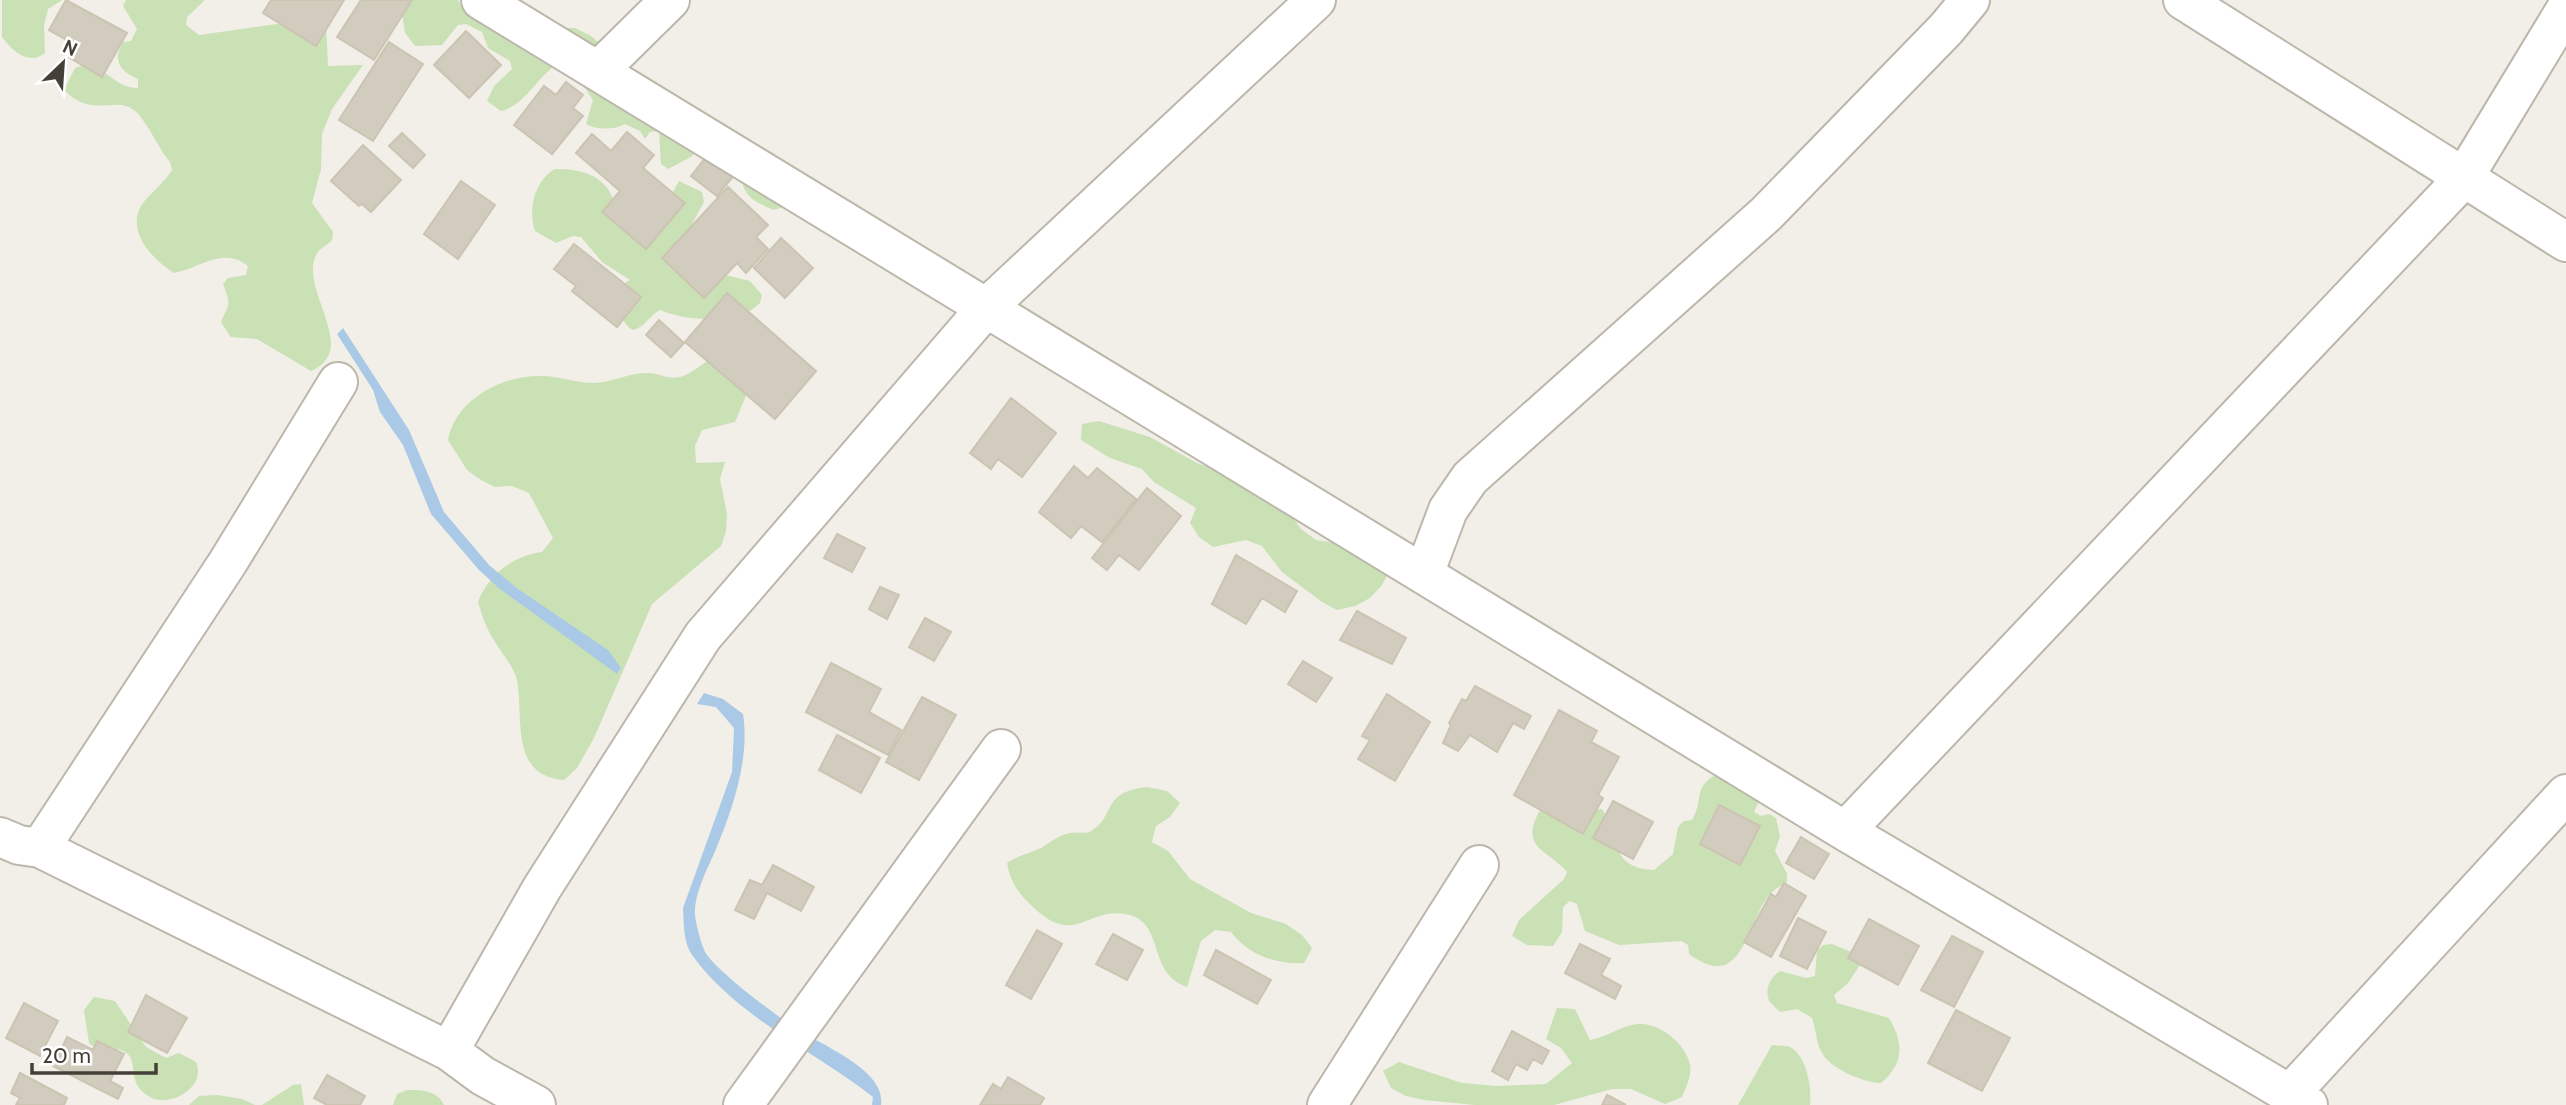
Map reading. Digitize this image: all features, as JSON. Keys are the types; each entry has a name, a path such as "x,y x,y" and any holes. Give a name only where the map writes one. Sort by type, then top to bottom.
{"street":[{"path":"481,0 1845,831 2299,1100 2566,794"},
{"path":"599,70 670,0"},
{"path":"449,1051 542,888 703,636 987,307 1316,0"},
{"path":"1424,574 1448,510 1470,478 1766,214 1946,29 1970,0"},
{"path":"2183,0 2566,242"},
{"path":"1845,831 2463,179 2566,9"},
{"path":"40,848 228,562 338,383"},
{"path":"743,1105 1001,750"},
{"path":"0,836 19,845 40,848 449,1051 483,1076 536,1105"},
{"path":"1327,1105 1479,865"}],"green space":[{"path":"2,0 62,0 48,9 44,26 45,53 39,57 27,57 16,52 6,42 2,37"},
{"path":"126,0 205,0 187,17 186,25 199,35 291,22 326,23 328,66 363,65 332,109 322,134 321,169 312,203 333,232 332,240 316,255 313,269 315,285 330,334 330,349 325,361 311,371 257,339 231,337 221,322 228,303 223,284 228,278 246,275 248,266 239,260 220,258 174,273 148,250 138,230 137,219 147,198 172,170 170,162 144,121 128,106 85,104 64,90 75,68 84,66 100,70 121,84 138,88 138,79 122,69 118,60 123,42 131,41 137,29 123,6"},
{"path":"400,0 458,0 462,8 557,28 575,28 591,36 792,204 774,210 756,202 745,189 742,176 703,145 691,157 668,169 661,164 659,131 650,132 645,139 640,131 625,124 605,129 586,124 593,100 583,85 560,62 517,103 501,111 487,101 494,86 512,69 510,61 488,48 482,32 466,24 458,25 442,45 415,46 405,33"},
{"path":"555,169 581,172 601,182 613,199 616,225 629,235 671,196 679,181 702,192 704,202 684,239 725,275 750,281 762,295 760,303 739,315 712,319 684,317 660,310 633,330 624,321 621,310 622,285 630,280 602,262 581,237 573,236 556,243 535,231 532,214 535,197 542,181"},
{"path":"714,358 748,391 735,422 702,430 695,446 696,463 725,462 720,479 727,514 726,531 721,546 652,604 594,738 577,768 564,780 546,776 534,768 527,757 522,743 517,680 490,633 478,602 489,583 503,568 521,558 542,552 553,538 529,493 512,486 495,487 467,470 448,440 452,426 470,402 496,385 511,380 541,376 594,383 646,373 678,377 687,375"},
{"path":"1099,421 1150,437 1197,463 1230,475 1291,515 1301,529 1316,540 1350,545 1390,570 1382,585 1370,598 1355,606 1337,610 1282,572 1262,546 1246,540 1213,547 1199,537 1190,523 1196,508 1154,482 1142,469 1110,458 1081,440 1082,424"},
{"path":"1722,772 1761,797 1754,812 1776,818 1780,836 1775,851 1787,874 1787,882 1769,895 1732,961 1721,966 1707,964 1689,954 1688,945 1681,941 1619,945 1585,931 1577,904 1570,901 1563,907 1562,932 1553,946 1527,945 1512,936 1519,920 1564,879 1567,872 1538,847 1534,840 1535,822 1541,808 1602,809 1622,857 1640,868 1654,870 1673,854 1678,827 1684,821 1692,820 1702,787"},
{"path":"1147,787 1167,791 1180,803 1170,817 1156,826 1152,842 1168,851 1190,879 1251,913 1286,924 1302,935 1312,948 1304,963 1273,960 1254,952 1231,932 1215,930 1201,941 1187,987 1166,971 1153,938 1141,920 1116,913 1072,925 1061,924 1049,919 1024,898 1013,883 1007,863 1062,835 1091,831 1104,819 1115,799 1132,790"},
{"path":"1832,944 1849,951 1862,962 1848,983 1834,995 1837,1003 1889,1018 1894,1027 1899,1045 1898,1061 1881,1083 1856,1077 1839,1069 1825,1057 1819,1047 1812,1018 1797,1009 1780,1012 1769,1001 1768,988 1776,974 1780,971 1806,978 1815,976 1817,951 1823,945"},
{"path":"94,997 115,1001 146,1047 166,1058 179,1053 196,1062 197,1078 193,1085 180,1096 171,1099 154,1099 145,1093 135,1081 130,1056 116,1049 98,1048 89,1043 84,1010"},
{"path":"1557,1008 1575,1009 1590,1040 1637,1024 1662,1030 1683,1049 1690,1065 1682,1097 1665,1104 1631,1089 1612,1089 1554,1105 1475,1105 1406,1096 1391,1088 1383,1071 1399,1062 1462,1083 1496,1086 1546,1084 1572,1063 1561,1048 1546,1039"},
{"path":"1772,1045 1790,1047 1801,1057 1809,1082 1810,1105 1738,1105"},
{"path":"301,1084 304,1105 262,1105 293,1085"},
{"path":"407,1090 433,1094 444,1105 393,1105 397,1094"},
{"path":"217,1095 242,1099 255,1105 189,1105 199,1096"}],"water":[{"path":"343,328 409,430 444,512 489,565 518,589 608,650 621,668 617,674 500,589 479,570 431,514 403,445 380,412 373,390 337,334"},
{"path":"704,693 723,699 743,714 745,731 742,765 734,800 702,881 695,907 703,947 714,963 758,1001 789,1024 861,1068 873,1079 880,1092 881,1105 872,1105 873,1097 753,1015 710,977 689,950 684,932 683,908 732,772 734,728 716,707 697,704"}],"building":[{"path":"66,0 127,33 102,77 65,55 72,43 49,30"},
{"path":"271,0 344,0 316,46 263,13"},
{"path":"361,0 412,0 374,60 337,37"},
{"path":"466,31 501,65 469,98 434,65"},
{"path":"389,42 423,64 373,141 339,120"},
{"path":"566,82 583,95 573,108 583,116 552,154 514,125 544,86 556,95"},
{"path":"627,132 654,155 643,168 685,203 646,249 602,212 620,191 576,153 592,134 611,151"},
{"path":"402,133 425,155 413,168 389,146"},
{"path":"363,145 401,180 371,212 362,204 359,206 331,181"},
{"path":"714,147 740,168 717,196 691,176"},
{"path":"461,181 495,205 458,259 424,234"},
{"path":"728,187 768,225 756,237 768,249 746,273 737,263 704,298 662,258"},
{"path":"781,238 813,268 785,298 754,268"},
{"path":"574,244 641,297 617,327 572,291 576,286 554,269"},
{"path":"727,293 816,371 775,419 685,342"},
{"path":"659,320 684,343 671,357 646,335"},
{"path":"1011,398 1056,433 1022,477 998,459 991,469 970,453"},
{"path":"1074,466 1088,478 1097,468 1136,499 1102,542 1081,526 1071,538 1039,512"},
{"path":"1147,488 1181,516 1139,570 1119,555 1107,570 1092,558"},
{"path":"837,534 865,548 852,572 824,558"},
{"path":"1236,555 1297,591 1285,612 1262,598 1246,624 1212,604"},
{"path":"880,587 899,595 887,619 869,609"},
{"path":"1357,611 1406,638 1392,664 1340,640"},
{"path":"925,618 951,632 934,661 909,647"},
{"path":"1303,661 1332,678 1316,702 1288,684"},
{"path":"831,663 881,689 869,712 901,730 888,755 806,712"},
{"path":"1475,686 1531,716 1524,729 1513,723 1497,752 1470,735 1458,751 1443,743 1451,725 1449,723 1462,699 1466,701"},
{"path":"1387,694 1430,722 1395,781 1358,759 1370,740 1362,736"},
{"path":"922,697 956,715 919,780 886,762"},
{"path":"1559,710 1597,731 1591,742 1619,757 1598,795 1603,798 1583,834 1514,795"},
{"path":"837,735 880,758 861,793 819,770"},
{"path":"1613,801 1653,822 1633,859 1593,838"},
{"path":"1719,805 1760,826 1740,865 1700,844"},
{"path":"1801,837 1829,854 1814,879 1786,863"},
{"path":"773,865 814,887 801,911 767,893 754,919 735,910 750,880 762,885"},
{"path":"1784,883 1806,896 1771,957 1744,942 1771,894 1776,897"},
{"path":"1798,918 1826,932 1807,969 1780,956"},
{"path":"1869,919 1919,946 1898,985 1848,958"},
{"path":"1037,930 1062,944 1031,999 1006,985"},
{"path":"1113,934 1143,950 1127,980 1096,964"},
{"path":"1952,936 1983,952 1954,1007 1921,990"},
{"path":"1580,944 1610,959 1601,975 1621,986 1615,999 1565,973"},
{"path":"1216,950 1271,980 1257,1004 1204,975"},
{"path":"146,995 187,1018 167,1053 128,1032"},
{"path":"24,1003 58,1021 40,1056 6,1038"},
{"path":"1956,1010 2010,1038 1982,1091 1928,1063"},
{"path":"1512,1031 1549,1051 1542,1064 1533,1059 1527,1070 1516,1064 1508,1080 1492,1071"},
{"path":"67,1037 93,1050 97,1041 124,1054 110,1081 123,1088 118,1099 53,1066"},
{"path":"20,1073 67,1098 64,1105 16,1105 20,1098 11,1093"},
{"path":"327,1075 365,1096 360,1105 327,1105 314,1098"},
{"path":"1008,1077 1044,1098 1040,1105 980,1105 993,1084 1001,1089"},
{"path":"1607,1095 1626,1105 1602,1105"}]}
